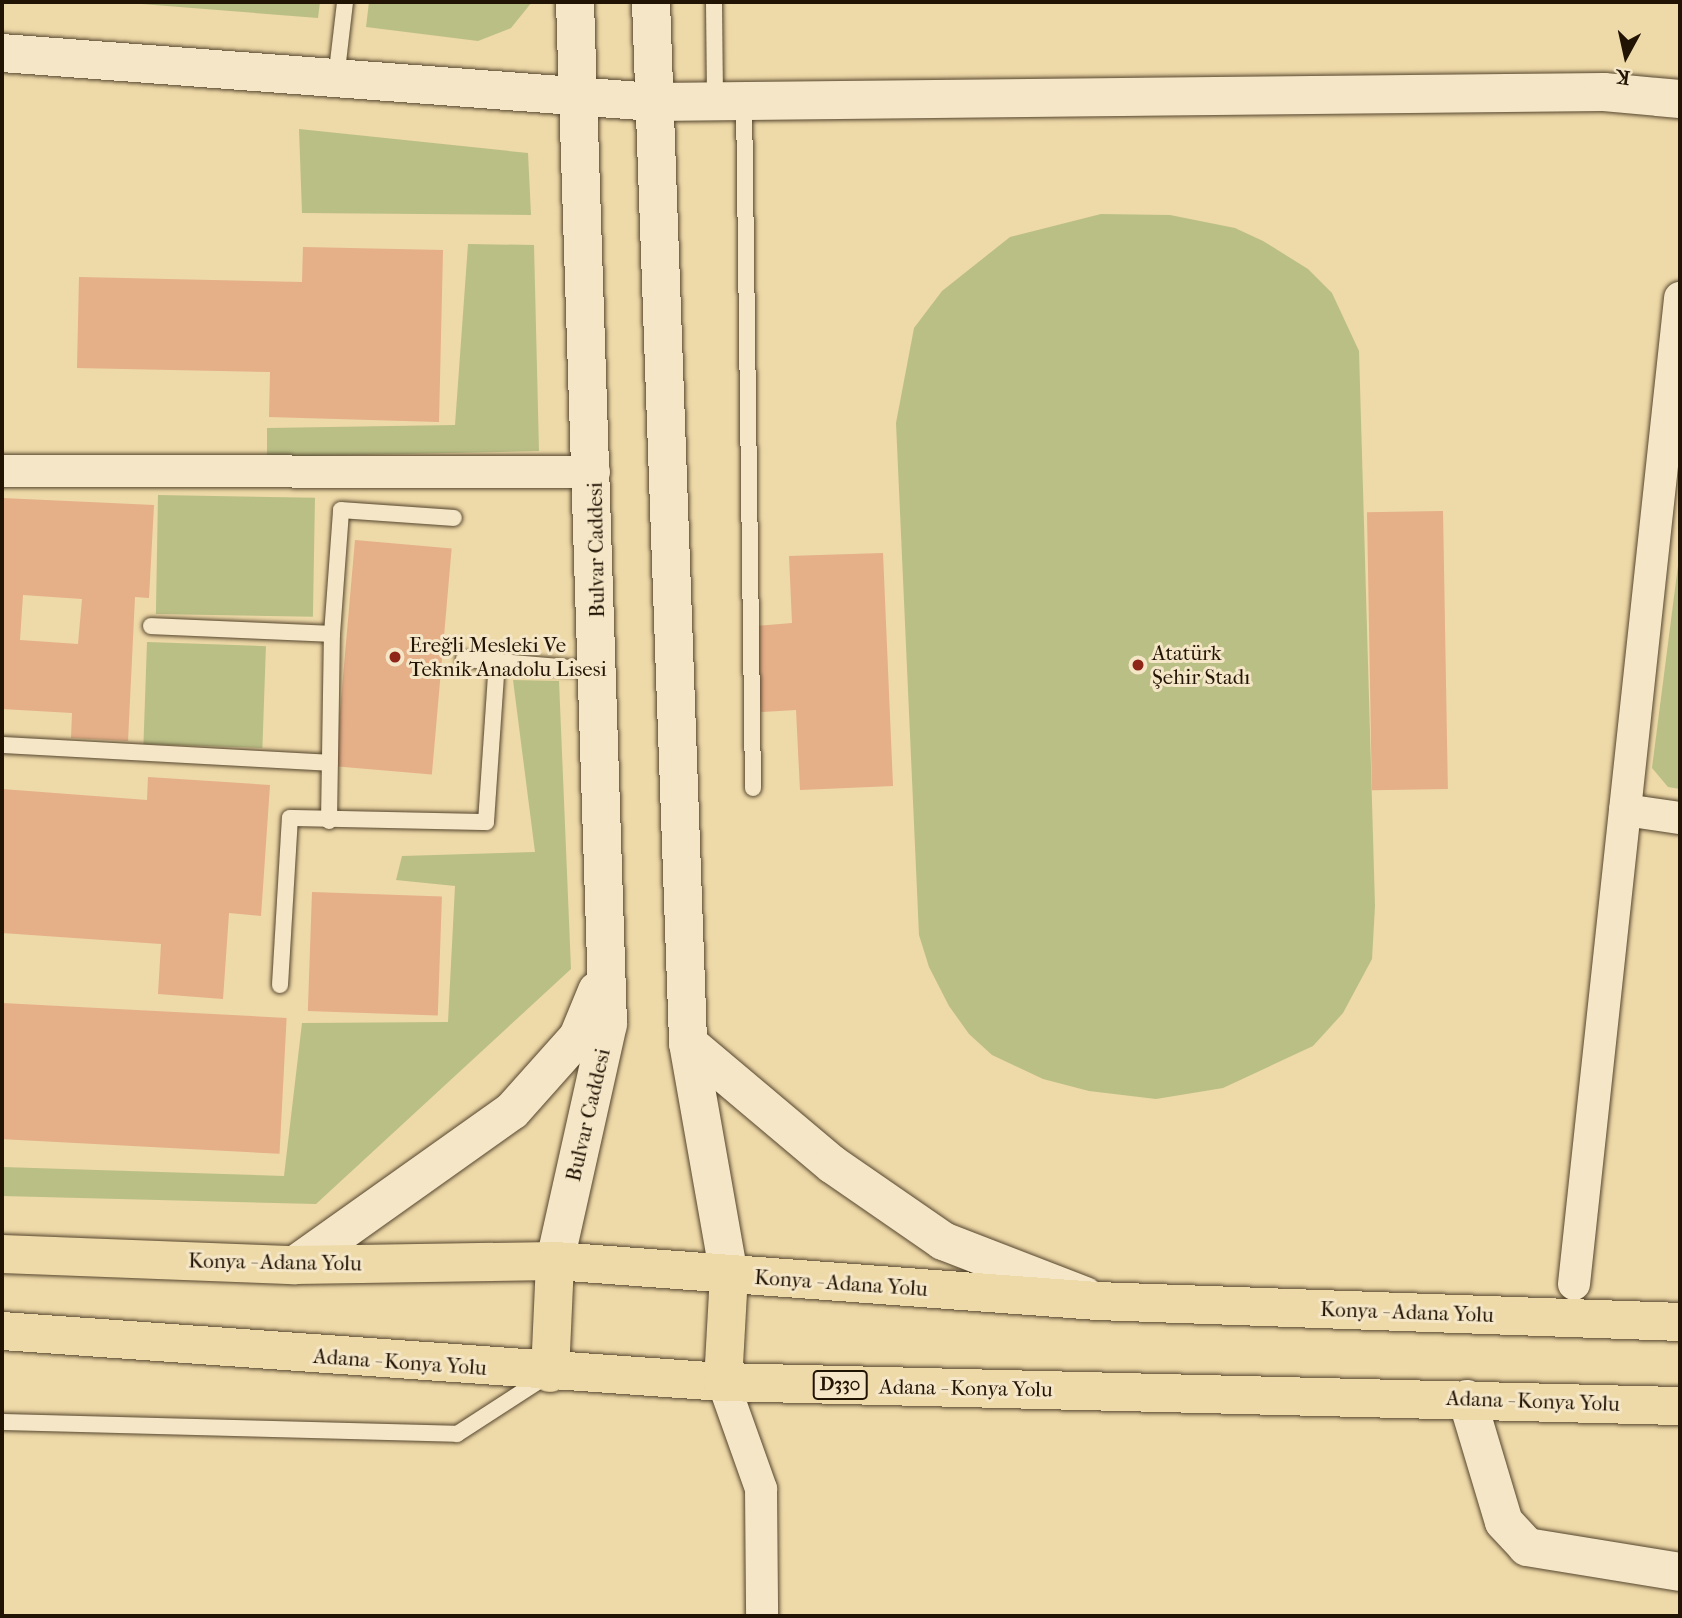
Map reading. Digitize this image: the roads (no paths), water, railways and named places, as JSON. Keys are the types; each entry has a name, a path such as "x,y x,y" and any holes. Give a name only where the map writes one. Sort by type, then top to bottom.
{"highway":[{"name":"Konya - Adana Yolu","path":"2,1254 295,1265 555,1261 729,1276 1097,1301 1680,1322"},
{"path":"550,1373 555,1261"},
{"path":"723,1382 729,1276"},
{"name":"Adana - Konya Yolu","path":"2,1331 550,1373 723,1382 1680,1406"}],"main road":[{"name":"Bulvar Caddesi","path":"555,1261 608,1024 594,472 576,94 575,2"},
{"path":"651,2 688,1043 729,1276"},
{"path":"2,53 336,79 576,94 653,102 1604,92 1680,99"},
{"path":"295,1265 512,1111 578,1037 607,966"},
{"path":"688,1043 832,1165 943,1241 1097,1301"},
{"path":"1467,1399 1504,1522 1527,1547 1680,1572"}],"street":[{"path":"1574,1284 1680,298"},
{"path":"2,471 594,472"},
{"path":"1625,810 1680,818"},
{"path":"723,1382 761,1489 762,1616"}],"lane":[{"path":"336,79 345,2"},
{"path":"714,2 730,101 753,788"},
{"path":"329,821 332,634 341,510 454,518"},
{"path":"151,626 332,634"},
{"path":"464,659 599,670"},
{"path":"280,985 290,818 329,821 486,822 497,662"},
{"path":"2,745 330,763"},
{"path":"2,1422 457,1434 550,1373"}],"place":[{"name":"Ereğli Mesleki Ve Teknik Anadolu Lisesi","path":"395,657"},
{"name":"Atatürk Şehir Stadı","path":"1138,665"}]}
